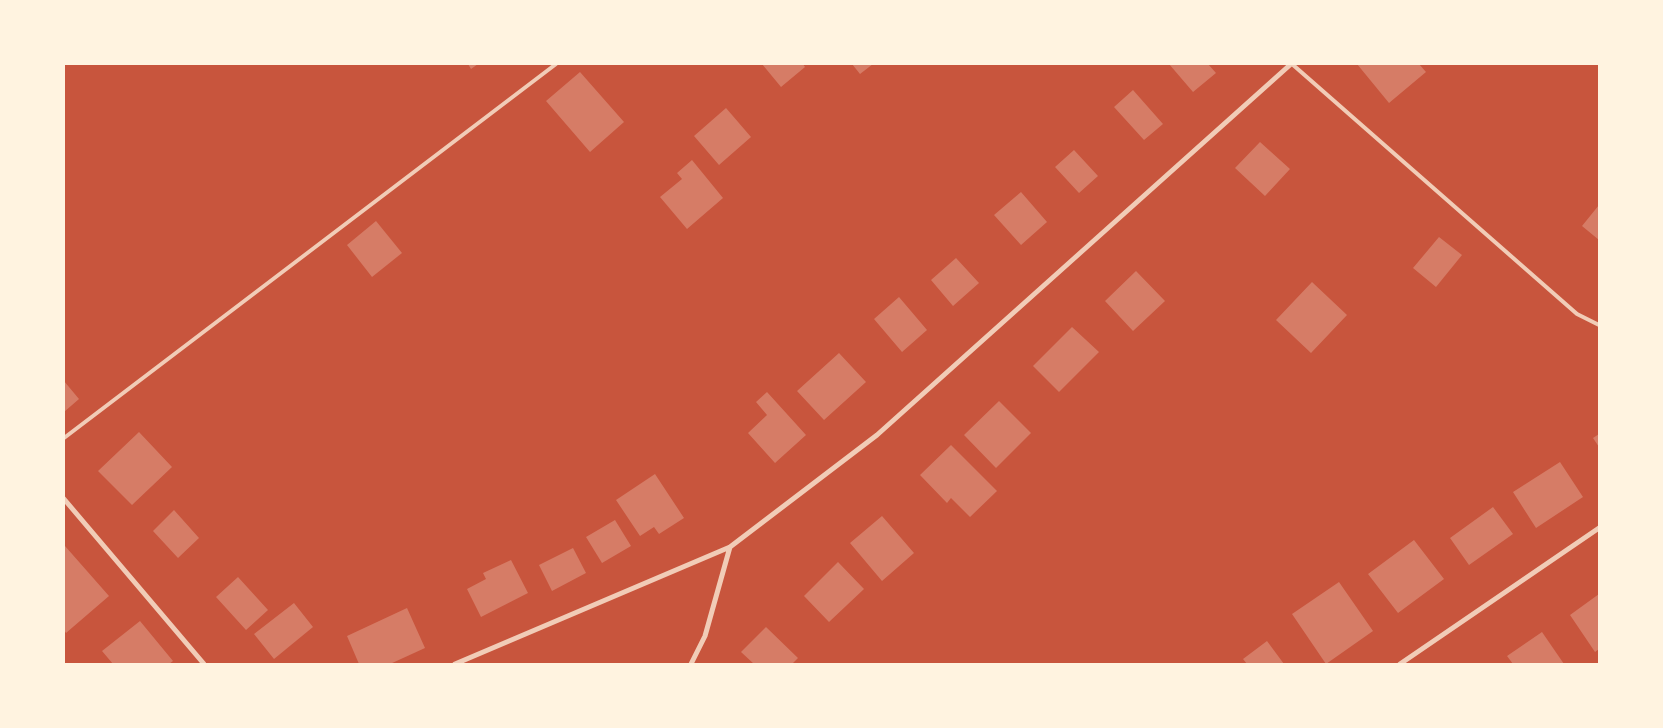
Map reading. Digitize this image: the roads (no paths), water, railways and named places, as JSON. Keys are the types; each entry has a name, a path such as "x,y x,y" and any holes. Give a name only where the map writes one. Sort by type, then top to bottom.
{"street":[{"path":"455,664 730,547 877,435 1292,64"},
{"path":"64,499 204,664"},
{"path":"1400,664 1599,528"},
{"path":"691,664 705,636 730,547"}],"lane":[{"path":"64,438 556,64"},
{"path":"1292,64 1577,314 1599,325"}]}
